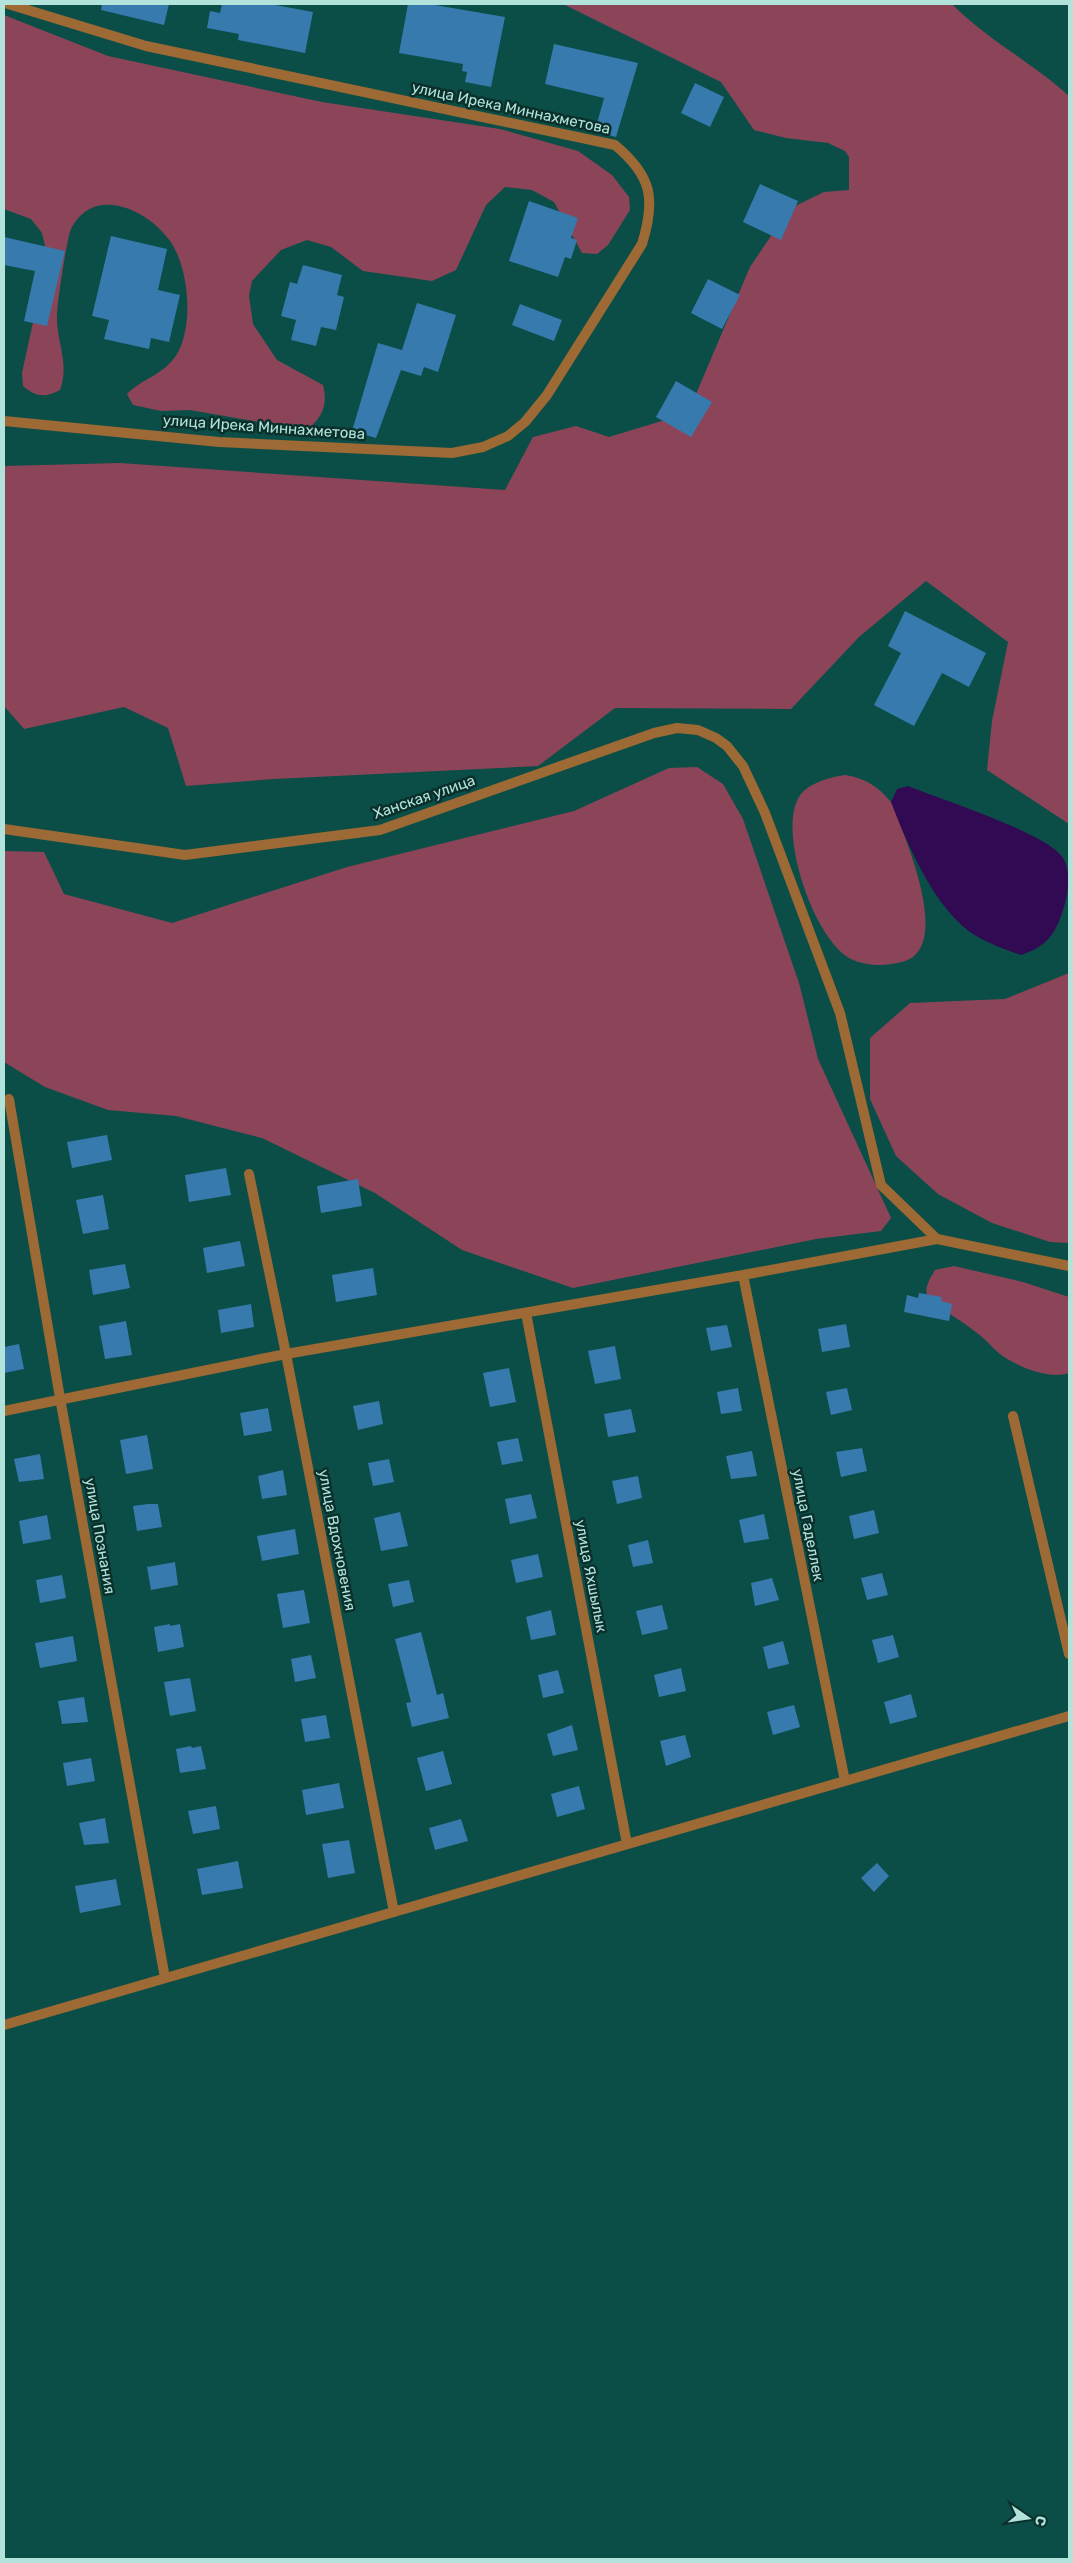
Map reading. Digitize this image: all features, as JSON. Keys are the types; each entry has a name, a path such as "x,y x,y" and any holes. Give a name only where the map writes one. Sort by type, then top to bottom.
{"street":[{"name":"улица Ирека Миннахметова","path":"4,421 220,442 452,453 483,447 508,436 525,422 547,395 642,244 650,217 650,196 643,175 631,159 615,145 146,46 8,4"},
{"name":"Ханская улица","path":"4,829 185,855 380,830 654,733 677,728 698,730 716,738 727,746 743,766 765,813 840,1013 881,1185 937,1239"},
{"name":"улица Познания","path":"9,1099 60,1398 166,1978"},
{"name":"улица Вдохновения","path":"249,1174 286,1354 394,1912"},
{"path":"4,1411 60,1398 286,1354 743,1275 937,1239 1069,1266"},
{"name":"улица Гаделлек","path":"743,1275 844,1781"},
{"name":"улица Яхшылык","path":"526,1313 627,1844"},
{"path":"1013,1416 1069,1654"},
{"path":"4,2025 1069,1716"}],"shaded area":[{"path":"563,4 952,4 980,29 1040,72 1069,96 1069,824 987,770 992,721 1008,642 926,581 859,637 791,709 615,708 538,766 274,779 186,786 168,728 124,707 24,729 4,706 4,466 120,463 505,490 533,437 576,426 609,437 665,420 696,394 750,267 789,209 824,192 849,190 849,157 845,151 828,143 786,138 754,130 721,82"},
{"path":"4,15 108,56 322,102 500,129 578,151 612,175 629,197 630,210 608,245 597,254 582,253 554,202 532,190 505,187 486,205 456,270 432,281 363,271 331,247 307,240 281,250 252,281 249,296 253,324 277,360 323,385 325,398 323,410 317,421 306,430 190,410 161,411 133,405 127,394 133,388 166,367 177,354 182,342 186,328 187,297 182,266 170,241 148,220 121,206 107,205 93,208 81,215 71,229 65,257 57,315 64,371 60,390 45,395 36,394 23,386 22,373 43,276 45,246 42,233 31,219 4,209"},
{"path":"697,767 723,784 743,819 799,983 818,1059 891,1218 881,1231 816,1239 573,1288 462,1250 375,1193 262,1138 176,1116 108,1110 45,1087 4,1062 4,851 44,852 64,894 172,923 347,867 574,811 669,768"},
{"path":"845,775 858,778 870,784 881,791 890,801 896,812 913,862 924,901 924,939 917,953 905,961 885,965 866,964 853,960 839,950 825,933 813,911 804,886 796,860 793,813 799,797 813,784"},
{"path":"908,786 1016,828 1037,838 1054,849 1063,858 1068,870 1066,898 1057,926 1044,943 1030,952 1021,955 1015,953 976,936 948,911 924,876 914,857 891,802 897,789"},
{"path":"1069,973 1069,1243 1050,1242 992,1223 938,1194 896,1156 870,1099 870,1038 910,1003 1005,999"},
{"path":"954,1266 1023,1282 1069,1297 1069,1373 1052,1375 1033,1371 1015,1363 1000,1354 965,1324 929,1301 927,1289 935,1270"}],"building":[{"path":"102,4 169,4 164,25 101,10"},
{"path":"222,4 270,4 313,12 305,53 238,40 239,34 207,28 210,11 220,13"},
{"path":"408,4 429,4 505,17 491,87 465,82 467,72 462,71 463,64 399,53"},
{"path":"554,44 638,63 616,137 595,131 604,98 545,84"},
{"path":"695,83 724,97 710,127 681,113"},
{"path":"760,184 798,201 781,240 743,222"},
{"path":"529,201 578,218 571,238 577,240 571,259 565,257 558,277 509,261"},
{"path":"111,236 167,249 158,290 180,295 169,342 151,338 149,349 104,339 109,320 92,316"},
{"path":"4,237 65,251 47,326 24,321 35,271 4,265"},
{"path":"303,265 342,275 337,295 344,297 336,330 321,327 316,346 291,340 296,320 281,316 290,282 297,284"},
{"path":"708,279 740,295 722,329 691,313"},
{"path":"417,303 456,315 438,372 424,367 421,376 401,370 376,438 352,431 378,343 402,350"},
{"path":"520,304 562,320 554,341 512,325"},
{"path":"676,381 712,402 691,437 656,417"},
{"path":"905,611 986,653 969,687 942,673 914,726 874,705 901,653 888,646"},
{"path":"107,1135 112,1160 72,1168 67,1142"},
{"path":"226,1168 231,1195 189,1202 185,1175"},
{"path":"358,1179 362,1206 321,1213 317,1186"},
{"path":"103,1195 109,1229 83,1234 76,1200"},
{"path":"240,1241 245,1266 207,1273 203,1248"},
{"path":"125,1264 130,1288 93,1295 89,1270"},
{"path":"373,1268 377,1295 336,1302 332,1275"},
{"path":"919,1293 942,1297 941,1301 952,1304 949,1321 904,1312 907,1295 918,1298"},
{"path":"251,1304 254,1327 221,1333 218,1310"},
{"path":"126,1321 132,1355 105,1359 99,1326"},
{"path":"846,1324 850,1347 822,1352 818,1329"},
{"path":"727,1325 732,1347 711,1351 706,1328"},
{"path":"19,1344 24,1369 4,1373 4,1347"},
{"path":"615,1346 621,1379 595,1384 588,1351"},
{"path":"509,1368 516,1402 490,1407 483,1373"},
{"path":"738,1388 742,1411 721,1414 717,1392"},
{"path":"847,1388 852,1410 831,1415 826,1392"},
{"path":"379,1401 383,1424 358,1430 353,1406"},
{"path":"268,1408 272,1431 244,1436 240,1413"},
{"path":"631,1409 636,1432 608,1437 604,1414"},
{"path":"147,1435 153,1469 126,1474 120,1440"},
{"path":"518,1438 523,1461 502,1465 497,1442"},
{"path":"862,1448 867,1471 841,1477 836,1452"},
{"path":"752,1451 757,1476 731,1479 726,1456"},
{"path":"40,1454 44,1479 19,1482 14,1459"},
{"path":"389,1459 394,1482 373,1486 368,1463"},
{"path":"283,1470 287,1495 262,1499 258,1476"},
{"path":"638,1476 642,1498 617,1504 612,1481"},
{"path":"531,1494 537,1518 510,1524 505,1499"},
{"path":"158,1504 162,1527 137,1531 133,1506"},
{"path":"874,1510 879,1533 854,1539 849,1516"},
{"path":"400,1512 408,1546 381,1551 374,1518"},
{"path":"764,1514 769,1539 744,1543 739,1520"},
{"path":"47,1515 51,1539 23,1544 19,1521"},
{"path":"295,1529 299,1554 262,1561 257,1536"},
{"path":"648,1540 653,1563 633,1567 628,1545"},
{"path":"538,1554 543,1577 516,1583 511,1560"},
{"path":"175,1562 178,1585 151,1590 147,1567"},
{"path":"882,1573 888,1595 867,1600 861,1578"},
{"path":"62,1575 66,1598 40,1603 36,1580"},
{"path":"772,1578 779,1600 755,1606 751,1583"},
{"path":"409,1580 414,1602 393,1607 388,1584"},
{"path":"304,1590 310,1623 283,1628 277,1594"},
{"path":"662,1605 668,1629 642,1635 636,1611"},
{"path":"551,1610 556,1635 531,1640 526,1617"},
{"path":"170,1624 170,1626 180,1624 184,1647 158,1652 154,1627"},
{"path":"421,1632 437,1695 443,1693 449,1718 412,1727 406,1703 411,1702 395,1639"},
{"path":"893,1635 899,1657 878,1663 872,1640"},
{"path":"73,1636 77,1661 40,1668 35,1643"},
{"path":"783,1641 789,1664 768,1669 763,1647"},
{"path":"311,1655 316,1678 295,1682 291,1659"},
{"path":"681,1668 686,1691 659,1697 654,1675"},
{"path":"558,1670 564,1693 543,1698 538,1675"},
{"path":"190,1678 196,1711 170,1716 164,1682"},
{"path":"911,1694 917,1717 890,1724 884,1702"},
{"path":"84,1697 88,1722 62,1724 58,1701"},
{"path":"794,1705 800,1727 773,1735 767,1712"},
{"path":"326,1715 330,1738 305,1742 301,1719"},
{"path":"572,1725 578,1750 553,1756 547,1734"},
{"path":"685,1735 691,1757 666,1766 660,1741"},
{"path":"191,1746 192,1748 201,1746 206,1769 180,1773 176,1749"},
{"path":"443,1751 452,1784 426,1791 417,1758"},
{"path":"91,1758 95,1781 67,1786 63,1763"},
{"path":"339,1783 344,1808 306,1815 302,1790"},
{"path":"579,1786 585,1809 557,1817 551,1794"},
{"path":"216,1806 220,1829 193,1834 188,1811"},
{"path":"105,1818 109,1843 84,1845 79,1823"},
{"path":"461,1819 468,1841 435,1850 429,1828"},
{"path":"349,1840 355,1873 328,1878 322,1844"},
{"path":"238,1861 243,1888 202,1895 197,1869"},
{"path":"877,1863 889,1876 874,1892 861,1878"},
{"path":"116,1879 121,1905 80,1913 75,1886"}]}
